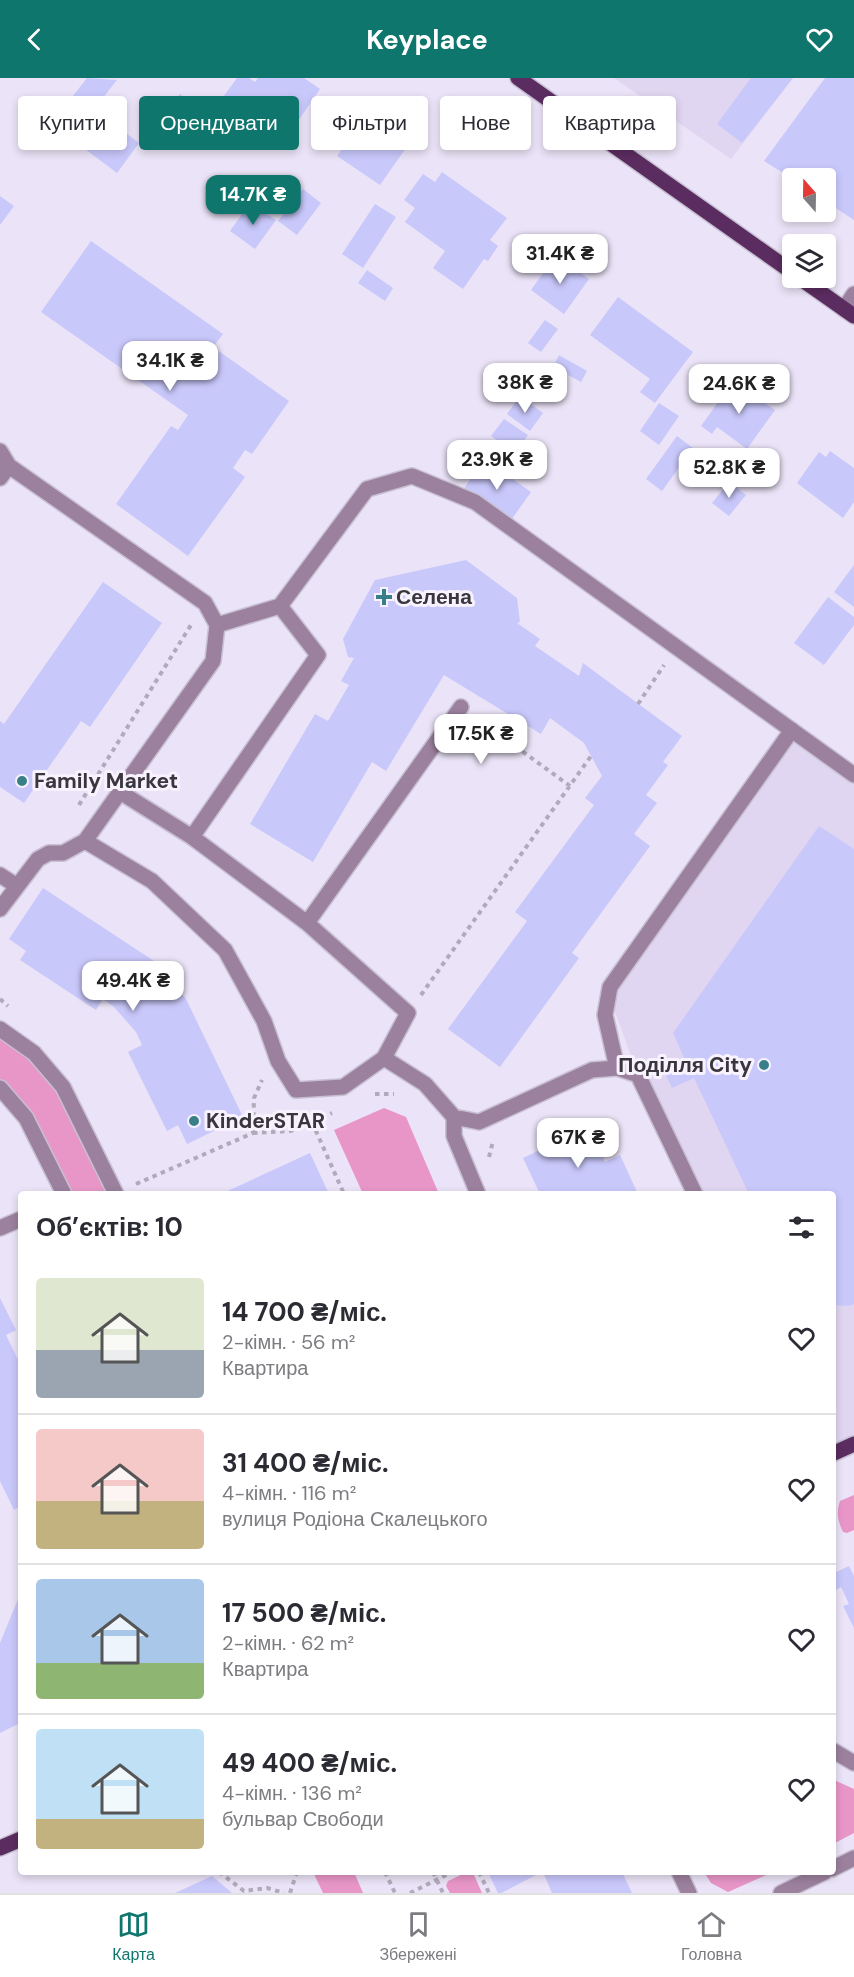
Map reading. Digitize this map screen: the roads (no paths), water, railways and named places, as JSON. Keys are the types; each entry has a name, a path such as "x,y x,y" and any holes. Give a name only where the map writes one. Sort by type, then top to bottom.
{"main road":[{"path":"518,78 782,265"},
{"path":"814,288 849,312"},
{"path":"836,1452 854,1444"},
{"path":"0,1848 18,1840"}],"street":[{"path":"849,312 854,294"},
{"path":"0,451 9,466 205,603 217,625 213,661 85,841 63,853 49,853 38,859 0,909"},
{"path":"0,478 9,466"},
{"path":"217,625 280,606 367,489 412,476 475,502 854,775"},
{"path":"192,837 318,655 280,606"},
{"path":"307,923 461,707"},
{"path":"617,1068 605,1015 610,987 792,730"},
{"path":"85,841 152,881 225,950 264,1021 278,1061 296,1090 343,1087 384,1058 408,1013 307,923 192,837 120,792"},
{"path":"0,875 17,886"},
{"path":"0,1029 33,1053 57,1079 72,1102 115,1191"},
{"path":"384,1058 425,1084 454,1117 479,1122 592,1070 617,1068 638,1075 694,1191"},
{"path":"0,1088 26,1118 62,1191"},
{"path":"454,1117 454,1136 477,1191"},
{"path":"0,1227 18,1220"},
{"path":"836,1752 854,1763"},
{"path":"836,1867 854,1858"},
{"path":"681,1875 690,1893"},
{"path":"781,1893 819,1875"}],"place":[{"name":"Селена","path":"384,597"},
{"name":"Family Market","path":"22,781"},
{"name":"Поділля City","path":"764,1065"},
{"name":"KinderSTAR","path":"194,1121"}]}
